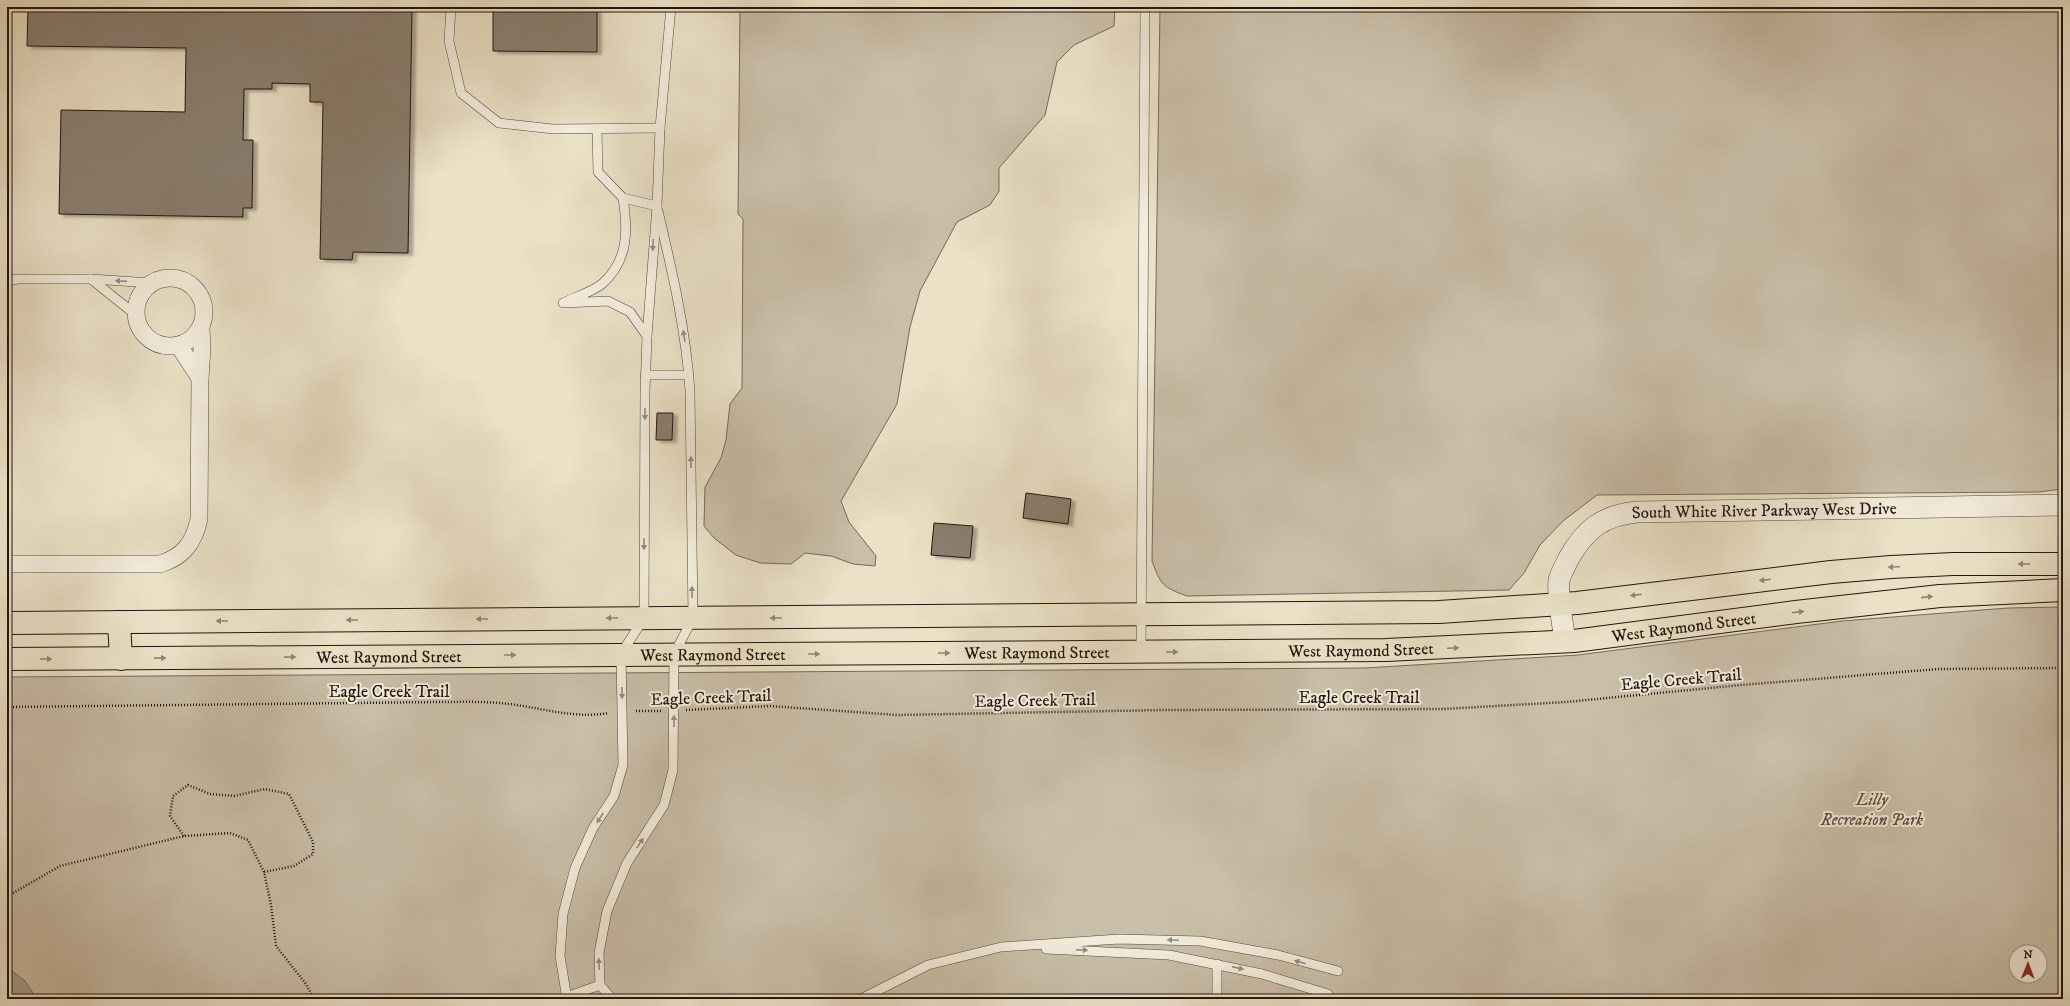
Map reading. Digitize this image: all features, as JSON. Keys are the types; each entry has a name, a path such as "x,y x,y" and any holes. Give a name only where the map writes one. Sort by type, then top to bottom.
{"main road":[{"name":"West Raymond Street","path":"7,623 1370,613 1504,609 1561,604 1823,573 1891,567 1953,564 2063,564"},
{"name":"West Raymond Street","path":"7,659 1386,650 1565,641 1940,596 2063,590"},
{"path":"119,622 121,658"}],"street":[{"path":"7,564 160,564 179,556 186,550 196,531 198,519 200,378 202,349 201,329 205,318 205,307 201,296 194,287 185,281 174,278 162,278 152,283 139,297 136,315 138,326 144,335 153,342 161,346 179,346 188,342 201,329"},
{"path":"179,346 200,378"},
{"name":"South White River Parkway West Drive","path":"1565,641 1559,580 1576,545 1584,536 1604,520 1627,513 2063,504"}],"lane":[{"path":"451,7 449,41 461,93 499,123 553,129 660,128"},
{"path":"600,985 564,998 560,956 563,914 575,868 593,828 614,796 623,765 621,654 644,618 645,375 657,206 660,128 671,7"},
{"path":"1141,652 1145,7"},
{"path":"597,129 598,172 623,198 657,206"},
{"path":"623,198 627,227 620,261 602,284 563,303 608,301 630,312 647,336"},
{"path":"612,999 600,985 599,953 607,911 627,863 664,806 672,770 674,654 693,618 689,375 675,284 657,206"},
{"path":"91,279 136,315"},
{"path":"7,281 91,279 152,283"},
{"path":"645,375 689,375"},
{"path":"861,999 928,965 1001,947 1119,938 1200,941 1278,955 1338,971"},
{"path":"1001,947 1169,955 1262,974 1328,994"},
{"path":"1217,964 1217,999"}],"path":[{"name":"Eagle Creek Trail","path":"7,707 438,702 508,704 562,714 592,716 622,711 674,711 770,706 897,715 1172,710 1443,709 1566,702 1741,685 1938,669 2063,668"},
{"path":"184,836 170,816 173,796 188,785 210,794 234,796 265,789 289,794 313,842 313,854 294,866 264,872"},
{"path":"7,894 13,893 60,866 184,836 230,833 248,840 264,872 271,905 276,946 306,984 314,999"}],"green space":[{"path":"740,7 1115,7 1114,26 1074,45 1057,62 1045,115 999,168 999,191 990,205 957,222 920,291 910,327 897,404 841,501 849,522 876,556 875,566 853,564 831,556 805,553 791,564 760,563 736,555 714,538 704,526 705,487 721,458 726,440 730,404 742,388 743,219 738,214"},
{"path":"1160,7 2063,7 2063,489 2038,492 1597,495 1563,521 1540,545 1524,573 1509,590 1187,596 1172,590 1160,580 1152,561"},
{"name":"Lilly Recreation Park","path":"2063,607 2063,999 7,999 7,677 1365,668 1578,655 1842,621 2008,608"}],"shaded area":[{"path":"7,967 25,981 37,999 7,999"}],"building":[{"path":"28,7 412,7 408,253 353,252 352,260 320,259 323,102 310,102 310,84 272,83 272,89 244,89 243,140 253,140 252,208 243,208 243,217 59,214 61,110 185,112 186,48 27,46"},
{"path":"493,7 597,7 597,52 493,51"},
{"path":"657,413 673,413 672,440 656,440"},
{"path":"1026,493 1071,499 1068,524 1023,518"},
{"path":"934,523 973,526 970,558 931,555"}]}
